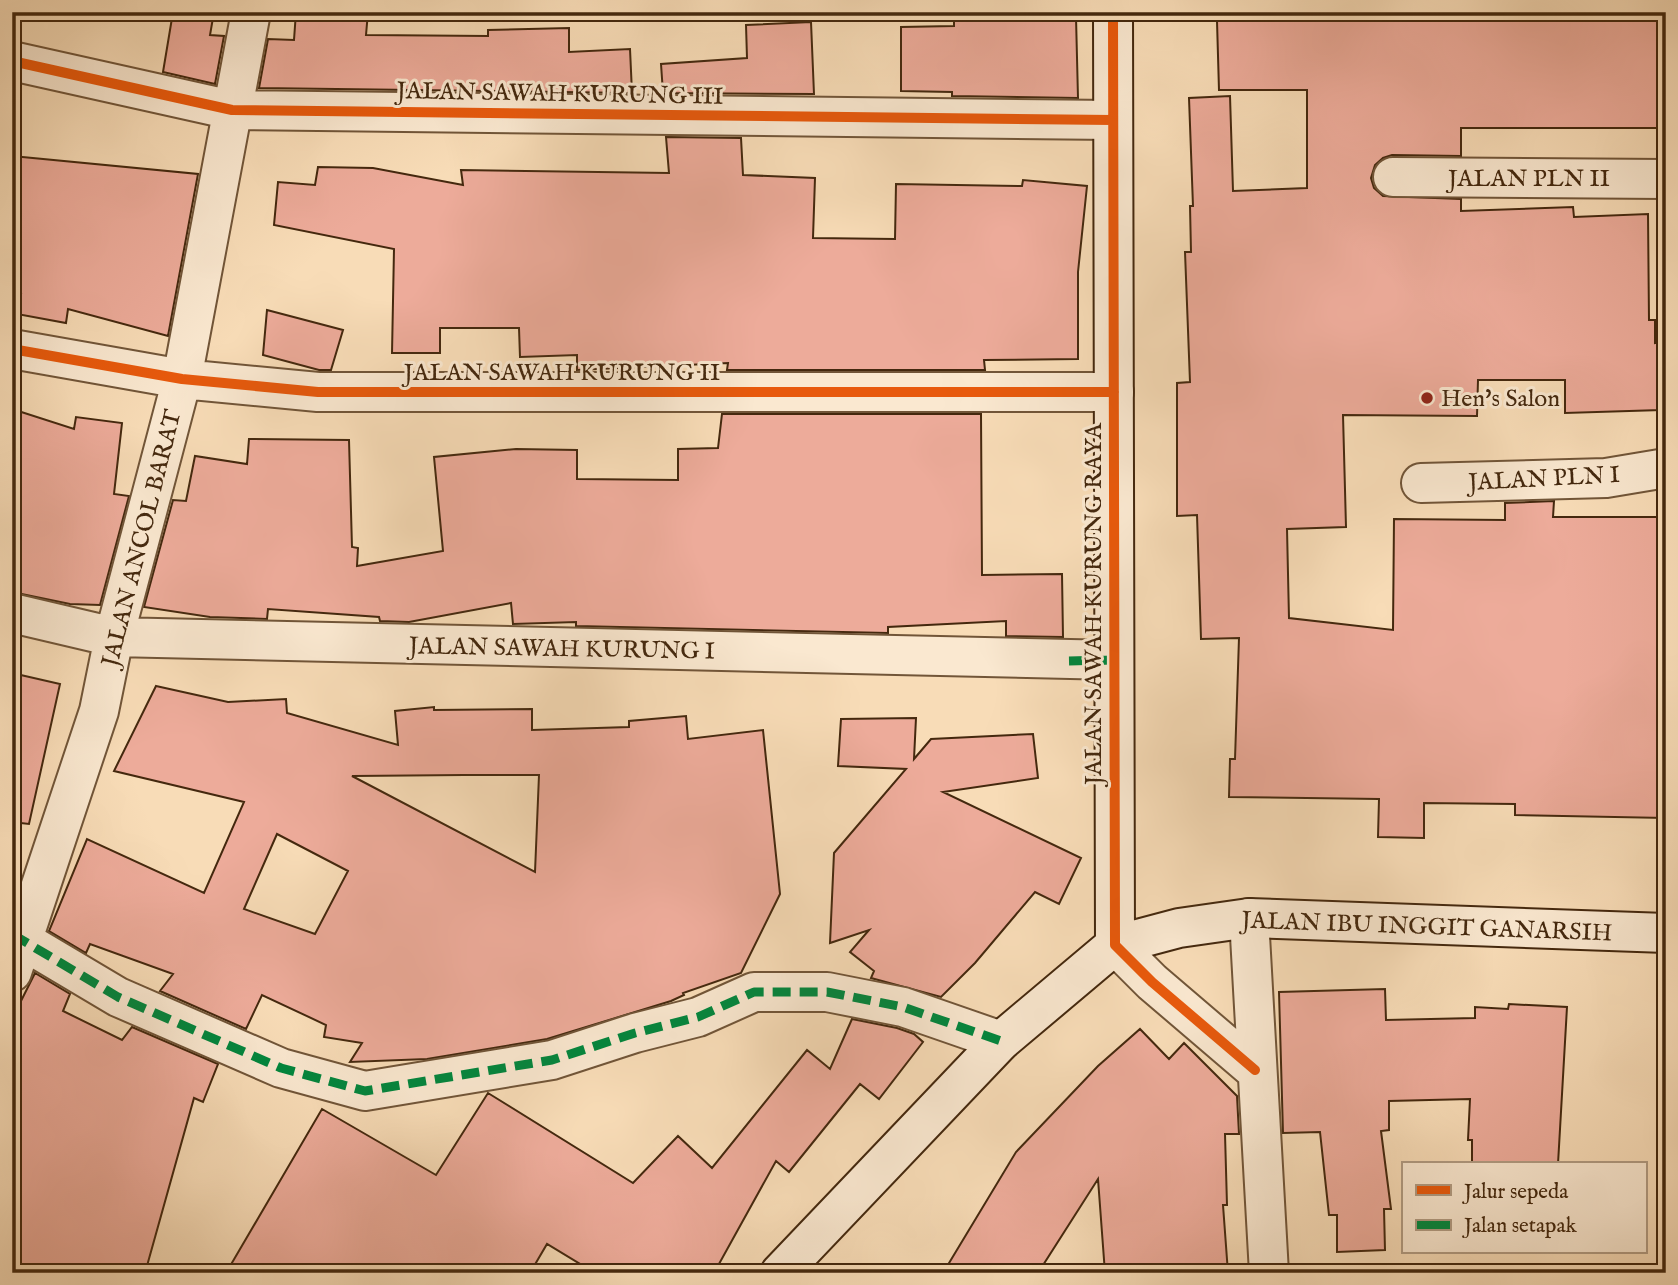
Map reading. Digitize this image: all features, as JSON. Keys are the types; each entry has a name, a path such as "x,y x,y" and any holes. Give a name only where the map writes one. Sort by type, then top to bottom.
{"street":[{"name":"JALAN ANCOL BARAT","path":"16,948 99,711 114,637 181,379 251,12"},
{"name":"JALAN SAWAH KURUNG RAYA","path":"1113,12 1115,945"},
{"name":"JALAN SAWAH KURUNG III","path":"12,61 232,110 1113,120"},
{"name":"JALAN PLN II","path":"1393,177 1666,179"},
{"name":"JALAN SAWAH KURUNG II","path":"12,349 181,379 318,392 1114,392"},
{"name":"JALAN PLN I","path":"1421,483 1606,478 1666,468"},
{"name":"JALAN SAWAH KURUNG I","path":"12,613 114,637 1114,660"},
{"path":"1249,918 1255,1070 1269,1273"},
{"name":"JALAN IBU INGGIT GANARSIH","path":"780,1273 1001,1041 1115,945 1179,928 1249,918 1666,933"},
{"path":"1115,945 1152,982 1255,1070"},
{"path":"16,948 130,1003 281,1068 365,1091 552,1060 635,1033 698,1017 754,992 827,992 903,1007 1001,1041"}],"building":[{"path":"173,12 214,12 210,35 224,36 215,84 163,72"},
{"path":"296,12 368,12 366,35 488,36 488,30 569,28 569,52 630,49 632,93 259,88 268,39 294,40"},
{"path":"1308,12 1658,12 1659,128 1461,128 1461,156 1392,155 1375,165 1371,178 1374,188 1383,196 1461,199 1461,211 1573,207 1574,217 1648,214 1649,320 1655,320 1655,343 1661,342 1661,410 1565,413 1565,380 1478,380 1477,416 1343,415 1346,527 1287,529 1289,618 1393,630 1394,519 1505,520 1505,503 1554,501 1553,517 1666,517 1666,634 1660,760 1666,760 1666,818 1515,815 1515,804 1424,803 1424,838 1378,837 1379,799 1229,797 1230,759 1235,759 1239,638 1201,639 1197,515 1177,516 1177,383 1190,382 1185,252 1191,252 1190,206 1193,206 1189,98 1230,96 1233,191 1307,188 1307,90 1219,90 1217,21 1308,19"},
{"path":"1076,17 1078,98 952,96 952,92 901,91 901,27 954,26 954,20"},
{"path":"811,22 814,94 663,93 661,64 747,58 746,25"},
{"path":"666,137 741,138 743,175 815,178 813,238 895,239 896,184 1022,186 1023,180 1087,186 1078,272 1078,359 984,360 985,370 727,370 728,363 577,370 577,355 520,357 519,328 440,328 440,353 392,353 394,249 274,225 278,182 315,185 318,167 373,168 463,185 461,170 669,173"},
{"path":"12,156 198,174 168,336 68,309 66,323 17,314 21,294 12,293"},
{"path":"267,310 343,330 331,370 319,370 263,355"},
{"path":"12,409 74,429 76,417 122,423 114,494 129,496 100,605 70,604 12,592"},
{"path":"722,414 981,414 982,575 1062,574 1063,637 1006,636 1006,621 888,627 888,633 576,626 576,622 513,624 511,603 409,622 380,621 379,617 268,609 267,619 210,617 144,607 173,500 186,501 195,456 247,464 249,439 349,440 352,547 358,548 357,566 443,551 434,457 516,449 577,450 577,479 678,480 678,449 718,448"},
{"path":"12,673 60,684 29,824 12,822"},
{"path":"156,686 228,702 286,699 287,713 398,745 395,711 434,707 434,710 532,709 532,730 629,727 629,721 686,716 688,739 763,730 780,894 741,973 683,993 684,995 671,1001 547,1039 427,1059 350,1062 362,1043 324,1037 326,1025 262,995 246,1029 160,991 173,974 90,944 86,953 49,931 87,839 204,893 244,802 114,771","holes":["539,775 535,872 352,776","277,834 348,871 315,934 244,909"]},
{"path":"916,718 914,759 931,739 1033,734 1038,778 943,792 1081,858 1059,904 1035,892 975,963 941,997 871,978 874,971 850,952 869,930 830,943 834,853 906,769 838,766 841,719"},
{"path":"35,973 70,994 63,1011 122,1040 132,1027 218,1064 203,1102 194,1098 145,1273 12,1273 12,1019"},
{"path":"1385,989 1386,1020 1475,1018 1475,1007 1508,1009 1509,1004 1567,1007 1558,1162 1472,1162 1472,1140 1468,1140 1470,1099 1389,1101 1389,1130 1381,1131 1391,1209 1384,1209 1385,1250 1337,1252 1337,1215 1329,1215 1320,1132 1283,1133 1279,992"},
{"path":"852,1019 897,1028 914,1034 923,1042 879,1099 860,1084 789,1172 776,1161 714,1273 595,1273 547,1244 530,1273 226,1273 322,1109 436,1175 488,1093 633,1183 678,1136 712,1168 807,1050 830,1069"},
{"path":"1140,1029 1169,1059 1184,1043 1237,1096 1239,1134 1225,1134 1227,1205 1223,1205 1228,1273 1105,1273 1098,1179 1038,1273 943,1273 1016,1152 1098,1066"}],"marked path":[{"path":"1069,661 1114,660"},
{"path":"12,934 118,997 281,1068 365,1091 552,1060 635,1033 698,1017 754,992 827,992 903,1007 1001,1041"}],"cycle path":[{"path":"1113,12 1115,945 1152,982 1255,1070"},
{"path":"12,61 232,110 1113,120"},
{"path":"12,349 182,379 318,392 1114,392"}],"place":[{"name":"Hen's Salon","path":"1427,398"}]}
